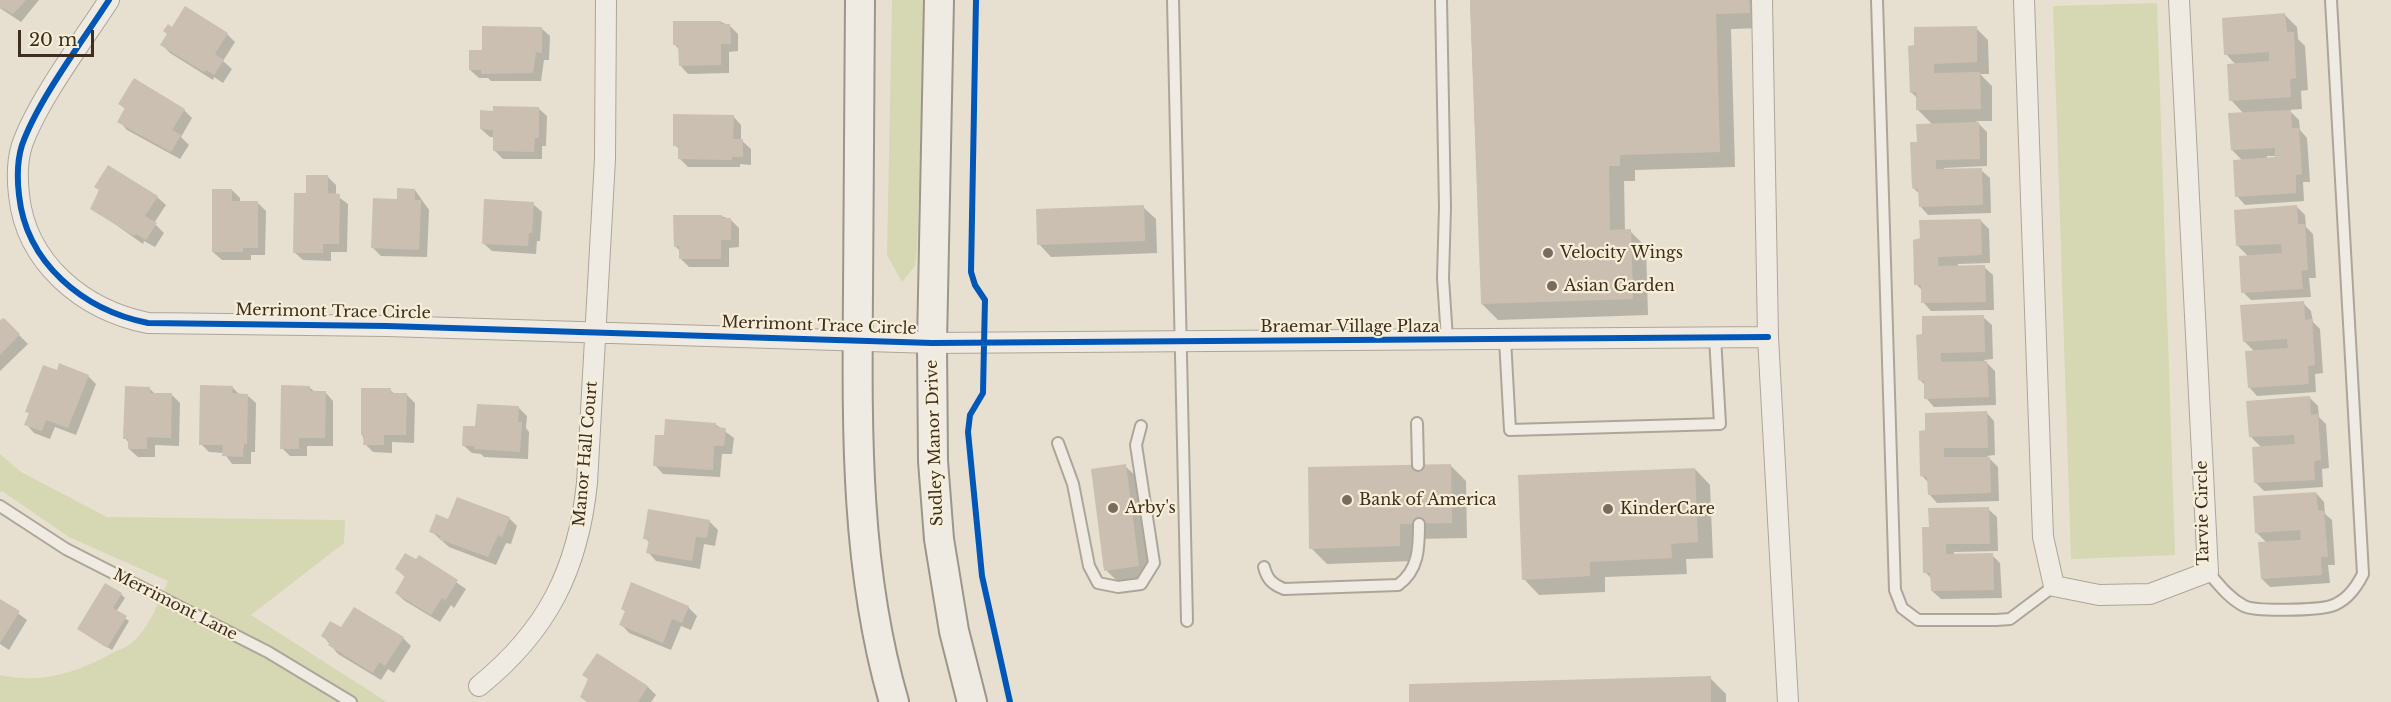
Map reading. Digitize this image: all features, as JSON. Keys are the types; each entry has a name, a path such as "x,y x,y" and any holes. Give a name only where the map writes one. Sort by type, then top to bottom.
{"main road":[{"path":"860,0 857,450 863,536 875,622 894,702"},
{"name":"Sudley Manor Drive","path":"939,0 932,344 933,461 939,539 954,631 972,702"}],"street":[{"name":"Merrimont Trace Circle","path":"109,0 44,103 22,145 18,161 20,208 29,235 54,272 92,303 115,315 148,323 596,333 932,344"},
{"path":"596,333 605,159 606,0"},
{"path":"1762,0 1768,337 1788,702"},
{"path":"2024,0 2043,537 2054,586"},
{"name":"Tarvie Circle","path":"2054,586 2099,595 2150,594 2208,572 2179,0"},
{"name":"Manor Hall Court","path":"479,686 506,665 529,638 566,577 581,528 585,500 596,333"},
{"name":"Braemar Village Plaza","path":"932,344 1768,337"}],"lane":[{"path":"1173,0 1187,621"},
{"path":"1441,0 1445,207 1443,278 1447,339"},
{"path":"1877,0 1895,590 1902,608 1918,620 1996,620 2010,619 2054,586"},
{"path":"2208,572 2228,595 2246,607 2263,610 2331,606 2345,598 2363,574 2331,0"},
{"path":"1504,339 1510,430 1720,424 1715,337"},
{"path":"1417,423 1418,465"},
{"path":"1058,443 1073,484 1089,566 1098,583 1118,587 1141,584 1154,563 1136,445 1142,426"},
{"name":"Merrimont Lane","path":"0,506 66,549 268,652 351,702"},
{"path":"1264,567 1267,576 1275,585 1284,589 1398,585 1414,568 1419,551 1419,524"}],"green space":[{"path":"892,0 925,0 917,249 915,266 902,282 887,255"},
{"path":"2157,3 2175,555 2071,559 2053,6"},
{"path":"0,454 21,472 107,517 345,520 344,543 251,615 387,702 0,702 0,675 31,678 59,675 87,666 130,644 140,635 150,620 168,581 69,537 2,491 0,493"}],"building":[{"path":"0,0 26,0 13,14 0,7"},
{"path":"1470,0 1749,0 1750,13 1716,14 1720,152 1620,155 1620,166 1609,166 1610,230 1631,229 1633,299 1481,304"},
{"path":"185,6 228,33 215,54 224,60 214,75 206,70 204,72 160,45 167,34 163,31 168,24 172,27"},
{"path":"2285,13 2287,32 2294,32 2296,78 2290,79 2291,97 2229,101 2227,64 2269,61 2269,52 2224,55 2222,18"},
{"path":"673,21 721,21 721,24 730,24 731,44 721,44 721,65 679,66 678,45 673,45"},
{"path":"482,26 542,27 542,53 536,52 533,73 481,74 481,70 469,70 469,50 482,50"},
{"path":"1977,26 1977,62 1934,64 1934,73 1980,72 1981,109 1916,110 1916,92 1910,93 1908,46 1914,45 1914,27"},
{"path":"134,78 185,109 172,130 181,135 171,152 117,122 125,108 118,104"},
{"path":"493,106 539,107 539,138 535,138 534,152 493,151 493,130 480,129 480,110 493,111"},
{"path":"2291,110 2292,128 2299,128 2302,174 2296,175 2296,193 2235,197 2233,160 2275,157 2275,148 2231,150 2228,113"},
{"path":"673,114 734,115 733,139 743,139 743,157 732,157 732,160 678,159 678,146 673,146"},
{"path":"1979,122 1980,159 1936,160 1936,169 1982,168 1983,205 1919,207 1918,189 1912,188 1910,142 1917,142 1916,124"},
{"path":"108,165 158,196 145,216 157,223 146,240 136,234 134,236 90,209 99,190 94,187"},
{"path":"306,175 328,175 328,193 340,194 339,244 323,244 323,253 293,253 294,193 306,193"},
{"path":"397,188 415,189 415,200 421,200 419,250 371,248 373,198 397,199"},
{"path":"212,189 232,189 232,201 258,201 258,248 243,248 243,252 212,252"},
{"path":"484,199 534,202 532,233 529,233 528,246 482,244"},
{"path":"1144,205 1145,241 1037,245 1036,209"},
{"path":"2297,205 2298,224 2305,224 2308,270 2301,271 2303,289 2241,293 2239,256 2282,253 2281,244 2236,246 2234,210"},
{"path":"673,215 722,215 722,218 731,218 731,240 721,240 721,259 679,259 679,246 674,247"},
{"path":"1981,219 1982,255 1938,257 1938,266 1985,265 1986,302 1921,303 1921,285 1914,285 1913,240 1920,238 1919,220"},
{"path":"2304,301 2305,320 2312,319 2315,365 2308,366 2309,384 2248,388 2245,351 2288,348 2287,339 2243,342 2240,305"},
{"path":"1984,315 1985,352 1941,353 1941,362 1987,361 1989,397 1924,399 1924,381 1918,380 1916,335 1922,334 1922,316"},
{"path":"4,318 20,334 0,355 0,320"},
{"path":"59,363 89,375 68,428 46,420 42,431 24,425 29,413 25,412 43,365 57,370"},
{"path":"200,385 233,386 232,393 248,394 247,444 244,444 243,457 222,456 223,445 199,445"},
{"path":"281,385 310,386 310,391 326,391 325,438 299,438 299,449 280,449"},
{"path":"125,386 150,387 150,393 172,393 171,438 147,437 147,449 128,449 128,439 123,439"},
{"path":"361,388 391,388 391,393 407,393 406,435 384,435 384,445 363,445"},
{"path":"2310,396 2311,415 2318,414 2321,460 2314,461 2315,480 2254,483 2252,447 2295,444 2294,435 2249,437 2246,401"},
{"path":"477,404 519,406 518,422 522,422 520,452 462,446 463,426 475,426"},
{"path":"1987,411 1988,448 1944,448 1944,457 1990,457 1991,493 1928,495 1927,477 1920,476 1919,431 1925,430 1925,413"},
{"path":"665,419 716,423 716,427 726,428 724,446 714,446 713,470 653,466 655,435 664,435"},
{"path":"1126,464 1139,566 1104,571 1091,469"},
{"path":"1451,464 1452,523 1400,524 1400,546 1309,549 1308,467"},
{"name":"KinderCare","path":"1695,468 1698,542 1671,544 1672,558 1590,562 1590,576 1522,580 1518,475"},
{"path":"2316,492 2318,510 2324,511 2328,557 2321,557 2322,575 2261,579 2258,542 2301,540 2300,530 2255,533 2253,496"},
{"path":"457,497 510,517 502,537 498,535 488,557 439,539 441,536 429,532 436,514 448,519"},
{"path":"1989,507 1990,544 1946,544 1946,554 1993,553 1994,590 1931,591 1930,573 1923,573 1922,527 1929,527 1928,508"},
{"path":"648,509 710,520 707,538 696,537 692,561 646,553 649,540 643,539"},
{"path":"405,553 416,559 419,555 458,580 445,601 442,598 431,615 395,593 405,576 395,569"},
{"path":"631,582 689,606 682,623 672,619 663,643 619,625 625,611 621,609"},
{"path":"105,583 122,593 113,608 127,616 107,648 77,629"},
{"path":"0,599 20,611 0,643"},
{"path":"354,607 404,637 385,666 379,662 373,673 328,645 330,642 321,636 330,621 341,627"},
{"path":"597,653 648,686 638,702 587,702 580,697 588,679 582,675"},
{"path":"1711,676 1711,702 1409,702 1409,684"}],"cycle path":[{"path":"109,0 49,90 29,128 19,157 19,195 24,219 33,242 62,280 80,295 101,307 124,317 148,323 387,326 932,343 1768,337"},
{"path":"976,0 971,272 975,285 985,300 983,393 970,415 968,432 982,576 1010,702"}],"place":[{"name":"Velocity Wings","path":"1548,253"},
{"name":"Asian Garden","path":"1552,286"},
{"name":"Bank of America","path":"1347,500"},
{"name":"Arby's","path":"1113,508"},
{"name":"KinderCare","path":"1608,509"}]}
